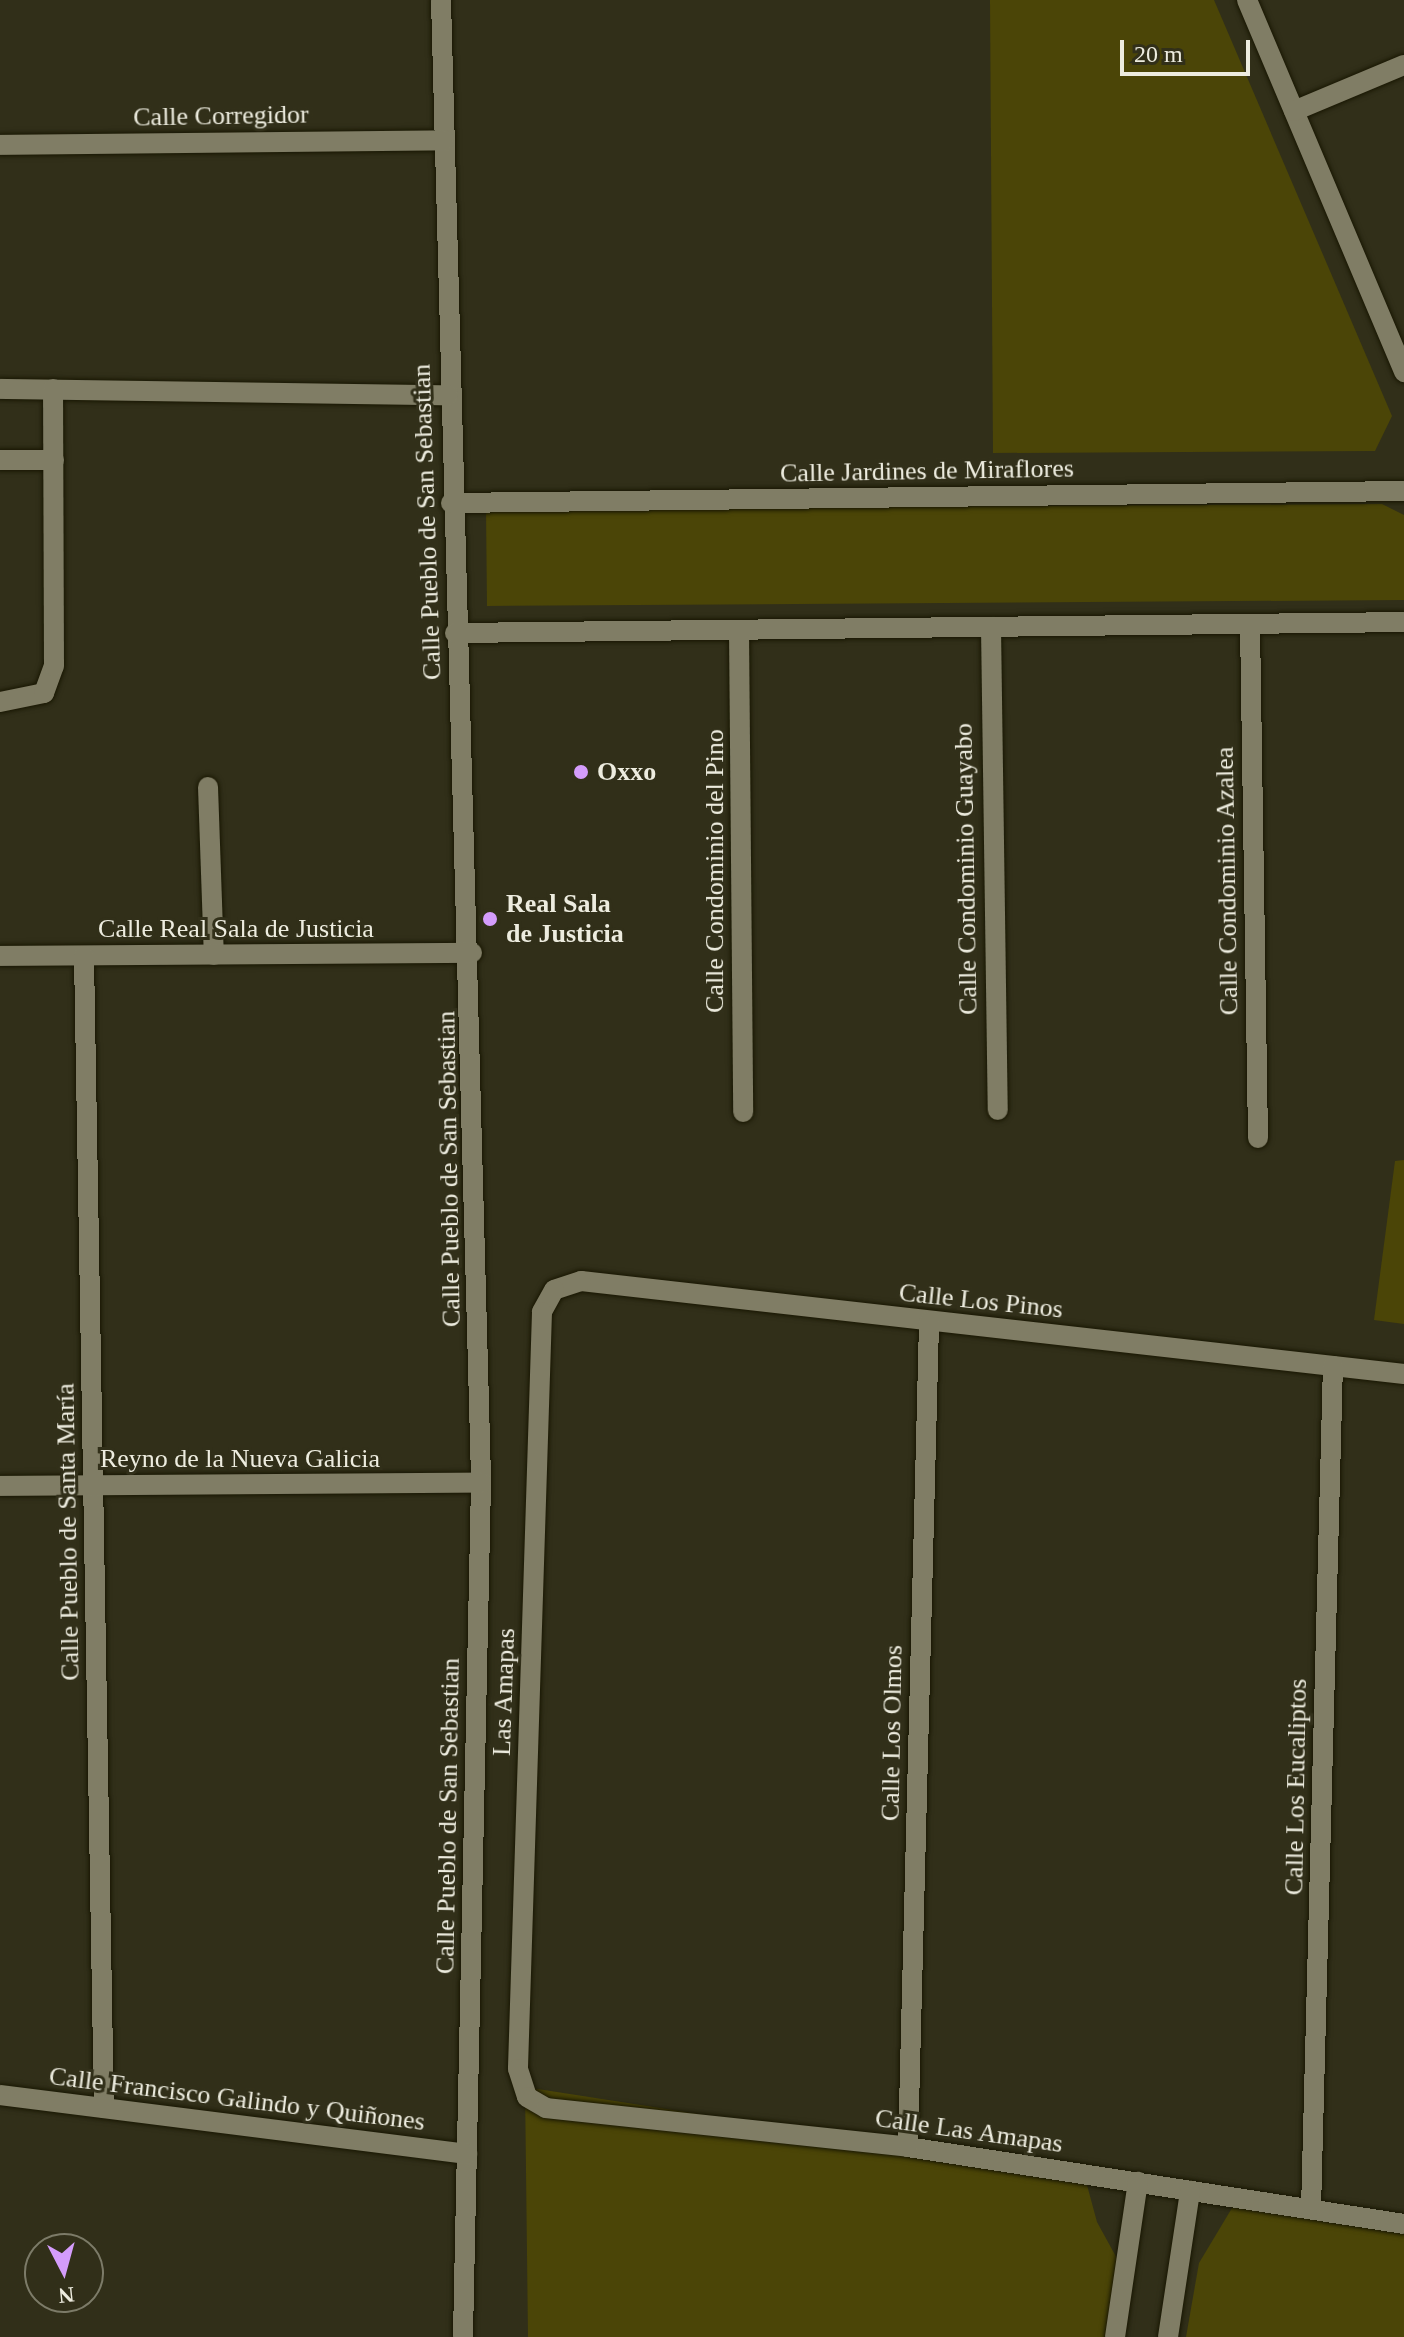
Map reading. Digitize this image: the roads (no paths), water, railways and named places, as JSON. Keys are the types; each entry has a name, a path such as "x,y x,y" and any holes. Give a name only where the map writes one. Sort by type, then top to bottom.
{"street":[{"name":"Calle Pueblo de San Sebastian","path":"441,0 455,633 472,953 481,1483 463,2337"},
{"path":"1247,0 1400,350 1404,372"},
{"path":"1294,111 1404,65"},
{"name":"Calle Corregidor","path":"0,145 444,140"},
{"path":"0,389 448,395"},
{"path":"0,702 44,693 54,666 53,389"},
{"path":"0,460 54,460"},
{"name":"Calle Jardines de Miraflores","path":"451,503 1404,491"},
{"path":"455,633 1404,622"},
{"name":"Calle Condominio Azalea","path":"1250,624 1258,1138"},
{"name":"Calle Condominio Guayabo","path":"991,627 998,1110"},
{"name":"Calle Condominio del Pino","path":"739,630 743,1112"},
{"path":"208,787 214,955"},
{"name":"Calle Real Sala de Justicia","path":"0,956 472,953"},
{"name":"Calle Pueblo de Santa María","path":"84,956 104,2108"},
{"name":"Calle Los Pinos","path":"554,1290 581,1281 1404,1374"},
{"name":"Las Amapas","path":"527,2097 518,2069 542,1312 554,1290"},
{"name":"Calle Los Olmos","path":"908,2147 929,1321"},
{"name":"Calle Los Eucaliptos","path":"1311,2209 1333,1366"},
{"name":"Reyno de la Nueva Galicia","path":"0,1486 481,1483"},
{"name":"Calle Francisco Galindo y Quiñones","path":"0,2095 467,2154"},
{"name":"Calle Las Amapas","path":"527,2097 546,2108 908,2147 1404,2224"},
{"path":"1115,2337 1138,2182"},
{"path":"1168,2337 1190,2191"}],"place":[{"name":"Oxxo","path":"581,772"},
{"name":"Real Sala de Justicia","path":"490,919"}]}
